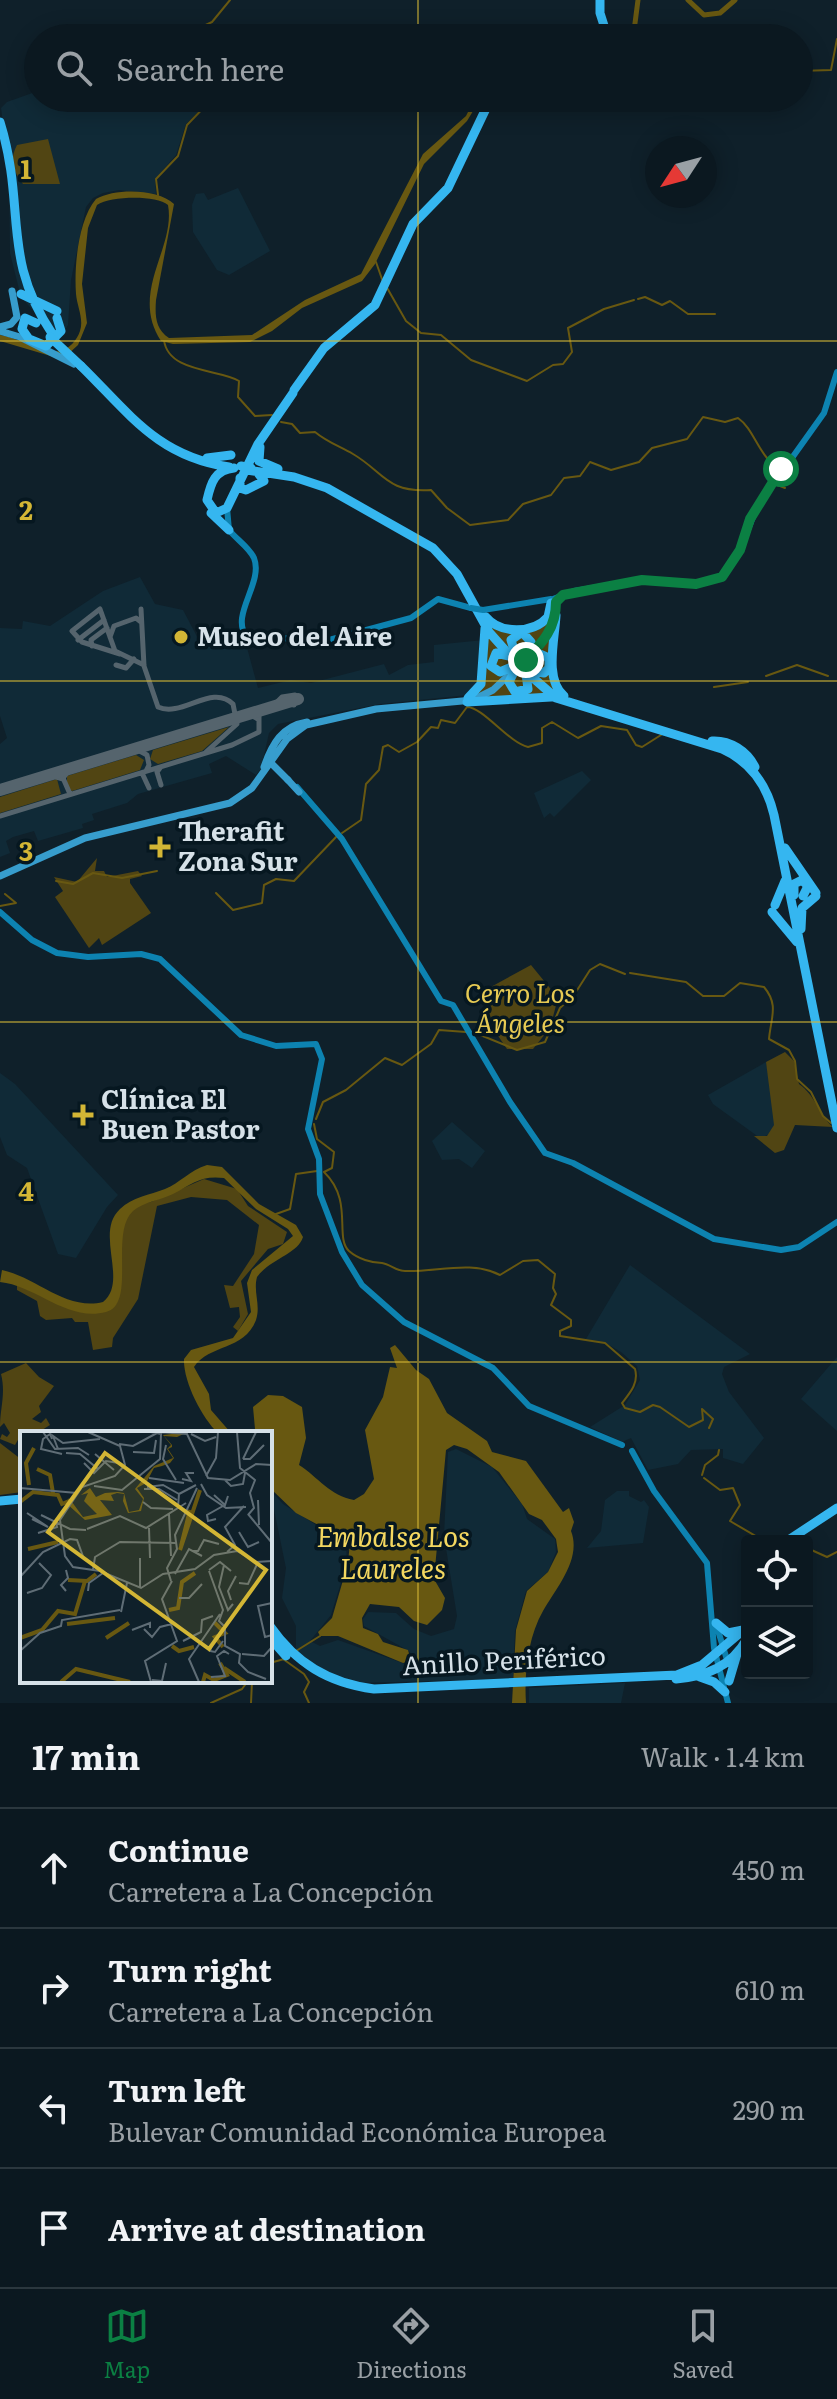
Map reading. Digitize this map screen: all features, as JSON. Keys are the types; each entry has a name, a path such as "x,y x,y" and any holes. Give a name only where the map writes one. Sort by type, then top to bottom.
{"highway":[{"path":"600,0 605,24"},
{"path":"223,514 244,469 324,348 375,305 413,224 448,188 484,112"},
{"path":"0,122 6,145 6,177 12,192 7,255"},
{"path":"0,133 4,222"},
{"path":"11,283 30,299 59,316"},
{"path":"11,283 35,320 163,446 197,461 294,477 327,488 433,548 457,574 483,616 520,663 560,697 722,749 740,759 756,775 769,798 837,1118"},
{"path":"30,299 59,316 62,328 52,343 45,346 29,339 22,329 22,321 28,318 35,320"},
{"path":"35,320 34,310 40,305"},
{"path":"81,366 179,452 244,469 297,475"},
{"path":"218,462 243,457 262,441"},
{"path":"262,441 257,455 261,464 339,490 435,546 460,573 483,616 486,633 483,675 478,689 467,700"},
{"path":"179,452 211,459 231,455"},
{"path":"197,461 209,472 206,504 223,514"},
{"path":"229,530 223,514 208,502 213,478 221,470 244,469"},
{"path":"483,616 499,628 531,628 548,617 553,601"},
{"path":"556,615 553,675 560,697"},
{"path":"467,700 560,697 712,741 722,740 741,750 774,798 798,896 801,945 837,1128"},
{"path":"785,848 816,892 802,908 801,945"},
{"path":"773,912 784,887 785,870"},
{"path":"773,912 782,918 793,911"},
{"path":"773,912 801,945"},
{"path":"0,1499 20,1497"},
{"path":"797,1535 810,1523 837,1510"},
{"name":"Anillo Periférico","path":"272,1629 304,1669 353,1689 414,1691 504,1684 697,1677 741,1634"},
{"path":"716,1631 728,1633 741,1629"},
{"name":"Anillo Periférico","path":"272,1639 285,1647"},
{"name":"Anillo Periférico","path":"537,1683 677,1675 738,1653 741,1648"},
{"path":"729,1681 738,1653"},
{"path":"697,1677 714,1682 727,1698"}],"main road":[{"path":"11,283 17,315 16,334"},
{"path":"2,329 11,324 17,315"},
{"path":"42,348 60,336 59,316"},
{"path":"2,329 29,339"},
{"path":"16,334 81,366"},
{"path":"229,530 251,552 256,563 243,617 243,632 247,637 329,640 411,618 438,599 471,608 483,616 642,580 696,584 723,576 740,550 757,507 824,413 837,372"},
{"path":"272,757 287,739 306,725 376,709 467,700 493,690 548,636 556,615 553,601"},
{"path":"520,663 546,635 553,601"},
{"path":"467,700 376,707 297,723 286,731 271,763 342,839 441,1001 450,1003 542,1151 573,1163 711,1239 770,1249 798,1244 837,1221"},
{"path":"0,874 69,844 123,827 227,804 252,788 287,730"},
{"path":"272,757 299,792"},
{"path":"272,757 320,814"},
{"path":"0,910 36,943 57,953 76,957 150,955 172,968 241,1035 276,1046 316,1044 322,1059 308,1129 318,1153 320,1194 342,1252 370,1295 404,1322 493,1368 522,1399 628,1447 709,1562 719,1658 727,1698"},
{"path":"628,1447 654,1491 707,1563 716,1631"},
{"path":"719,1658 729,1681 727,1698"}],"shaded area":[{"path":"24,96 24,112 198,112 186,124 176,155 155,179 156,194 119,190 93,198 86,207 71,280 68,325 59,340 21,297 10,253 9,169 1,108 7,102"},
{"path":"238,188 270,251 229,275 217,270 193,232 192,205 196,194 204,193 208,200"},
{"path":"140,577 155,604 183,610 203,648 220,645 224,636 246,644 258,688 291,680 311,683 384,664 389,675 408,665 434,662 434,645 484,640 481,680 468,695 380,704 278,724 269,733 261,769 256,775 226,756 209,764 212,773 138,794 127,803 92,814 94,820 82,824 83,828 38,841 34,831 13,837 6,841 10,853 0,857 0,744 7,738 0,716 0,628 22,629 23,621 50,626 103,591"},
{"path":"582,771 591,780 554,817 550,813 544,818 534,793"},
{"path":"766,1062 776,1121 770,1134 760,1138 713,1104 708,1095"},
{"path":"0,1073 15,1084 118,1195 107,1207 76,1258 58,1254 27,1168 7,1155 0,1137"},
{"path":"452,1122 485,1151 472,1168 459,1159 442,1160 432,1141"},
{"path":"630,1265 750,1354 724,1367 722,1374 729,1392 764,1438 743,1464 723,1458 723,1449 691,1450 678,1464 648,1470 631,1438 622,1442 590,1427 625,1405 640,1380 637,1366 621,1352 604,1342 586,1339"},
{"path":"837,1357 837,1431 801,1399"},
{"path":"456,1449 492,1467 522,1504 527,1519 555,1539 556,1552 548,1572 526,1591 515,1631 513,1679 358,1683 316,1667 296,1651 296,1626 282,1598 286,1568 272,1492 283,1504 346,1544 347,1563 331,1615 310,1641 320,1646 338,1640 411,1666 414,1658 409,1651 364,1626 363,1619 368,1612 396,1613 414,1629 431,1636 454,1629 457,1616 444,1536 448,1452"},
{"path":"617,1491 629,1491 629,1496 641,1502 644,1500 649,1507 643,1543 587,1548 601,1531 605,1500"},
{"path":"625,1683 621,1703 529,1703 529,1688"}],"green space":[{"path":"48,139 60,184 23,184 13,165 17,145"},
{"path":"551,611 553,675 564,696 468,698 478,689 486,633 491,624 531,628"},
{"path":"229,727 202,751 158,764 150,759 153,750"},
{"path":"136,755 144,760 140,770 72,791 67,788 67,776"},
{"path":"57,779 61,794 0,813 0,797"},
{"path":"97,858 95,871 104,871 107,877 138,871 142,876 130,879 130,883 151,913 102,945 99,938 89,948 55,897 63,891 54,877 77,882"},
{"name":"Cerro Los Ángeles","path":"531,965 558,998 550,1028 533,1049 507,1049 484,1015 489,988"},
{"path":"785,1052 794,1061 799,1084 810,1094 833,1127 795,1125 784,1150 775,1153 754,1136 767,1136 774,1125 766,1062"},
{"path":"204,1179 237,1189 248,1206 287,1232 283,1244 268,1249 241,1281 248,1314 238,1331 233,1327 240,1317 239,1307 230,1308 224,1285 233,1286 254,1254 259,1225 227,1200 191,1197 157,1206 138,1299 113,1338 112,1347 93,1350 88,1322 75,1322 72,1318 46,1320 40,1316 37,1301 17,1290 17,1281 84,1313 117,1303 115,1234 136,1204 151,1202"},
{"path":"26,1363 39,1377 54,1386 39,1406 41,1412 32,1419 41,1423 46,1418 50,1425 43,1431 20,1431 15,1445 0,1439 2,1434 7,1437 10,1433 4,1423 0,1427 1,1374"},
{"path":"0,1443 20,1458 20,1492 0,1495"}],"water":[{"path":"472,112 424,164 375,264 362,281 302,308 272,331 250,342 173,344 161,341 152,323 150,305 151,288 166,238 168,205 133,198 97,205 88,228 82,284 87,323 78,345 66,356 54,357 0,341 0,335 52,351 63,350 75,341 81,326 76,294 78,244 85,219 96,199 125,192 158,195 174,204 156,300 157,321 164,334 169,338 252,335 305,300 361,274 423,154"},
{"path":"207,1165 222,1167 259,1204 296,1225 303,1237 296,1248 257,1277 257,1314 251,1330 235,1342 208,1354 194,1367 209,1394 211,1410 229,1431 216,1431 206,1418 190,1388 184,1359 191,1350 233,1338 251,1312 247,1283 252,1270 293,1236 288,1229 256,1209 224,1178 197,1181 133,1211 126,1221 123,1235 120,1296 115,1306 106,1312 78,1312 0,1282 2,1270 76,1302 103,1302 113,1282 110,1231 113,1219 125,1205 170,1186"},
{"name":"Embalse Los Laureles","path":"395,1345 416,1370 429,1379 447,1413 487,1441 492,1452 526,1461 563,1512 569,1508 574,1522 571,1531 573,1552 566,1573 534,1632 527,1668 526,1703 512,1703 516,1630 527,1591 548,1572 558,1552 556,1539 542,1520 529,1514 499,1472 467,1449 454,1445 446,1450 434,1579 445,1598 442,1610 427,1625 414,1621 399,1607 370,1604 362,1618 363,1628 378,1634 383,1642 408,1650 411,1661 403,1663 338,1636 320,1636 318,1632 332,1618 348,1563 350,1542 296,1513 272,1490 272,1431 255,1429 253,1407 268,1395 283,1396 302,1407 306,1438 299,1465 331,1490 354,1500 364,1494 374,1479 365,1430 383,1397 390,1367 397,1368 390,1348"}],"waterway":[{"path":"208,24 230,0"},
{"path":"635,24 638,0"},
{"path":"688,0 704,15 720,13 735,0"},
{"path":"813,71 831,70 837,39"},
{"path":"158,195 156,179 178,156 187,125 200,112"},
{"path":"376,262 383,282"},
{"path":"386,286 406,321 421,333 441,335 471,360 527,381 553,365 563,364 572,352 568,328 604,309 634,300"},
{"path":"638,299 645,297 662,305 670,301 688,314 715,314"},
{"path":"164,340 168,351 184,364 239,381 238,397 255,416 272,415"},
{"path":"281,422 292,424 300,433 315,432 353,454 395,485 431,490 447,508 470,525 508,520 523,504 551,495 564,478 580,476 590,462 611,470 639,462 652,448 687,439 703,417 725,422 738,418 743,422 767,458 767,475 772,480"},
{"path":"775,484 785,488"},
{"path":"766,676 797,665 828,676"},
{"path":"714,687 748,682"},
{"path":"342,833 361,820 366,784 379,770 383,747 388,745 399,752 417,742 431,727 438,728 441,720 455,723 467,707 528,747 542,743 542,728 552,722 578,738 601,726 627,730 636,745 642,747 661,735"},
{"path":"216,893 233,910 262,903 264,885 276,879 294,881 337,836"},
{"path":"56,881 73,884 93,873 122,878 157,871"},
{"path":"0,906 16,903 5,894"},
{"path":"473,1032 517,1050 545,1042 560,1008 574,995 590,970 600,964 625,974"},
{"path":"630,973 686,982 703,996 724,996 740,983 764,987 773,1006 769,1039 789,1050 795,1061 797,1079 811,1092 823,1116 831,1123"},
{"path":"316,1119 323,1102 346,1090 385,1058 402,1065 431,1044 439,1030 466,1032"},
{"path":"314,1124 317,1139 334,1152 332,1168 324,1172"},
{"path":"276,1214 290,1209 296,1174 317,1171"},
{"path":"324,1172 338,1195 345,1245 353,1254 402,1271 466,1267 500,1275 523,1261 538,1260 555,1274 553,1288 556,1294 551,1305 571,1320 571,1326 560,1331 560,1336 605,1343 635,1369 635,1383 622,1403 625,1408 640,1412 653,1405 660,1407 689,1427 703,1420 702,1409 713,1419 709,1428"},
{"path":"702,1475 705,1465 718,1455 719,1450"},
{"path":"704,1478 720,1490 733,1488 740,1505 730,1521 754,1535"},
{"path":"813,1551 827,1557 837,1552"},
{"path":"296,1651 320,1636"},
{"path":"283,1659 304,1674 309,1682 304,1692 309,1703"},
{"path":"272,1662 284,1659"},
{"path":"211,1703 242,1689 246,1683"},
{"path":"251,1703 252,1683"}],"taxiway":[{"path":"120,654 82,642 72,631 100,609 115,651 144,665"},
{"path":"141,609 144,666 158,707 177,708 216,697 233,704 237,724 206,752"},
{"path":"110,637 114,626 136,618 141,622"},
{"path":"78,640 104,620"},
{"path":"92,646 91,640 107,628"},
{"path":"116,665 126,668 134,659"},
{"path":"272,707 282,697 295,695 294,705 284,703"},
{"path":"0,816 232,745 259,732 259,715 264,710"},
{"path":"249,714 258,719"},
{"path":"136,749 147,755 149,765 146,771"},
{"path":"160,768 157,772 161,785"},
{"path":"70,769 63,778 70,794"},
{"path":"142,773 149,788"},
{"path":"50,775 63,779"}],"runway":[{"path":"0,790 298,699"}],"place":[{"name":"Museo del Aire","path":"181,637"},
{"name":"Therafit Zona Sur","path":"160,847"},
{"name":"Clínica El Buen Pastor","path":"83,1115"}],"route":[{"path":"526,660 548,636 556,615 556,602 568,592 642,580 696,584 723,576 746,538 750,519 774,485 781,469"}]}
